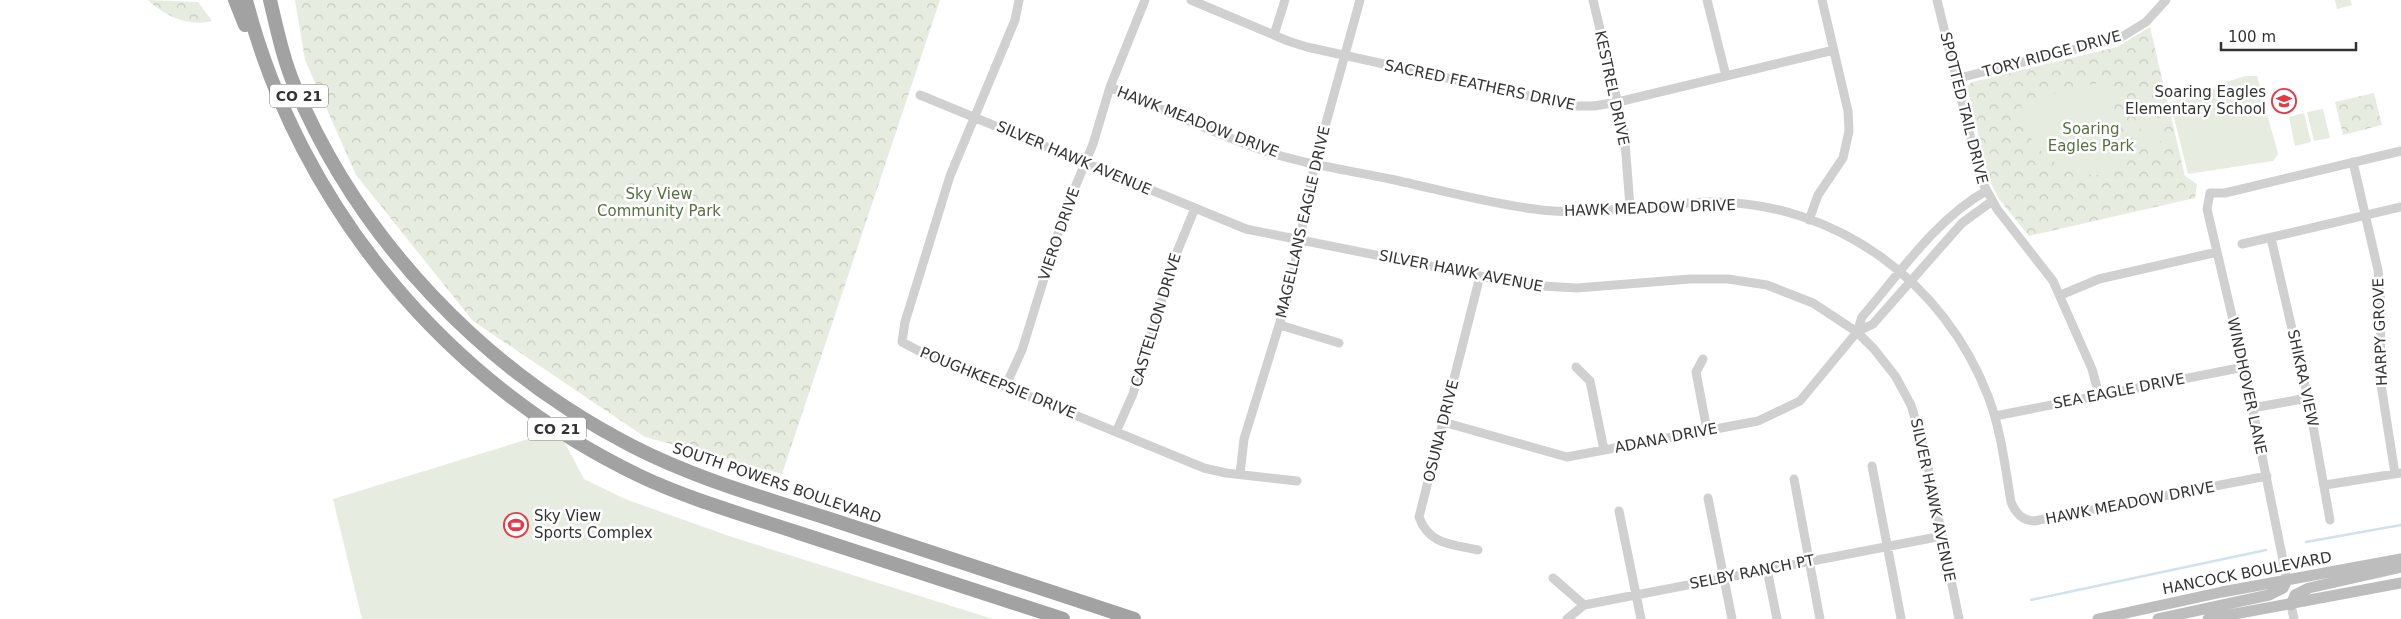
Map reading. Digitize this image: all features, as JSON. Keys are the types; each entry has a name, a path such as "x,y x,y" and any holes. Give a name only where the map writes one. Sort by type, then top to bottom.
{"highway":[{"path":"234,0 274,90"},
{"name":"CO 21","path":"246,0 274,90 322,184 358,241 381,270 450,345 534,414 585,446 668,488 1063,619"},
{"name":"SOUTH POWERS BOULEVARD","path":"270,0 294,84 317,134 358,202 425,288 495,355 568,410 632,446 702,476 1134,619"},
{"path":"279,0 295,69 317,134"}],"main road":[{"name":"HANCOCK BOULEVARD","path":"2100,619 2222,592 2401,559"},
{"path":"2291,605 2295,595 2309,588 2401,567"},
{"path":"2158,619 2269,595 2283,588 2287,580"},
{"path":"2208,619 2401,583"}],"street":[{"name":"POUGHKEEPSIE DRIVE","path":"1019,0 1015,20 950,176 905,322 902,342 919,351 1006,385 1204,468 1297,481"},
{"name":"VIERO DRIVE","path":"1006,385 1022,350 1057,233 1098,132 1110,87 1145,0"},
{"name":"SACRED FEATHERS DRIVE","path":"1190,0 1307,47 1564,106 1584,107 1618,102 1834,50"},
{"path":"1274,35 1285,0"},
{"name":"MAGELLANS EAGLE DRIVE","path":"1240,474 1244,439 1280,325 1301,239 1315,163 1360,0"},
{"name":"KESTREL DRIVE","path":"1593,0 1624,130 1630,207"},
{"path":"1707,0 1726,76"},
{"path":"1808,220 1818,195 1843,158 1848,142 1848,111 1822,0"},
{"name":"SPOTTED TAIL DRIVE","path":"1937,0 1977,169 1986,191 1991,202 2048,272 2061,295 2092,369 2099,395"},
{"name":"TORY RIDGE DRIVE","path":"1955,79 2120,38 2146,22 2166,0"},
{"name":"HAWK MEADOW DRIVE","path":"1110,87 1251,146 1315,163 1533,209 1562,212 1733,203 1767,208 1835,229 1864,244 1901,271 1938,308 1958,336 1982,382 1995,416 2011,502 2018,521 2034,521 2267,476"},
{"name":"SILVER HAWK AVENUE","path":"920,95 1085,162 1234,226 1526,285 1558,288 1690,279 1746,281 1798,296 1828,312 1857,332 1891,370 1911,405 1925,452 1959,619"},
{"path":"2353,162 2401,151"},
{"name":"WINDHOVER LANE","path":"2287,580 2244,367 2207,209 2210,193 2225,193 2353,162"},
{"name":"HARPY GROVE","path":"2353,162 2379,278 2380,378 2398,473"},
{"path":"1857,332 1862,317 1901,271 1959,208 1986,191"},
{"path":"1857,332 1873,324 1962,223 1991,202"},
{"path":"2242,244 2401,207"},
{"name":"CASTELLON DRIVE","path":"1116,432 1133,394 1175,257 1195,208"},
{"name":"SHIKRA VIEW","path":"2271,238 2308,398 2330,520"},
{"path":"2061,295 2099,279 2217,252"},
{"name":"OSUNA DRIVE","path":"1478,550 1434,540 1423,528 1419,517 1480,276"},
{"path":"1280,325 1339,342"},
{"name":"ADANA DRIVE","path":"1443,422 1568,457 1758,421 1800,401 1857,332"},
{"path":"1703,359 1696,372 1707,430"},
{"path":"1576,367 1590,381 1604,450"},
{"name":"SEA EAGLE DRIVE","path":"1995,416 2244,367"},
{"path":"2252,408 2308,398"},
{"path":"1872,466 1901,618"},
{"path":"2325,485 2398,473"},
{"path":"1794,479 1820,619"},
{"path":"1708,498 1732,619"},
{"path":"1619,511 1641,619"},
{"name":"SELBY RANCH PT","path":"1567,619 1584,605 1942,536"},
{"path":"1767,569 1777,619"},
{"path":"1553,578 1584,605"},
{"path":"2291,605 2294,619"}],"green space":[{"path":"148,0 198,2 212,21 195,23 177,19 154,6"},
{"name":"Sky View Community Park","path":"295,0 940,0 782,474 645,437 473,321 356,175 305,60"},
{"path":"2335,0 2350,0 2352,5 2337,9"},
{"name":"Soaring Eagles Park","path":"2150,27 2185,176 2197,184 2195,198 2029,236 1999,199 1988,177 1967,86 1972,82 2117,47"},
{"path":"2246,76 2257,76 2278,154 2273,161 2188,174 2170,102 2208,93 2219,84"},
{"path":"2101,82 2108,85 2127,167 2113,173 2082,174 2054,162 2042,152 2032,139 2025,125 2021,102"},
{"path":"2374,93 2382,125 2343,135 2335,102"},
{"path":"2323,109 2330,138 2314,141 2307,112"},
{"path":"2304,113 2311,142 2295,146 2289,117"},
{"path":"2145,114 2166,120 2157,152 2136,146"},
{"name":"Sky View Sports Complex","path":"558,430 584,479 625,499 729,536 993,619 362,619 333,499"}],"waterway":[{"path":"2306,542 2401,525"},
{"path":"2031,600 2266,550"}],"place":[{"name":"Soaring Eagles Elementary School","path":"2284,101"},
{"name":"Sky View Sports Complex","path":"516,525"}]}
